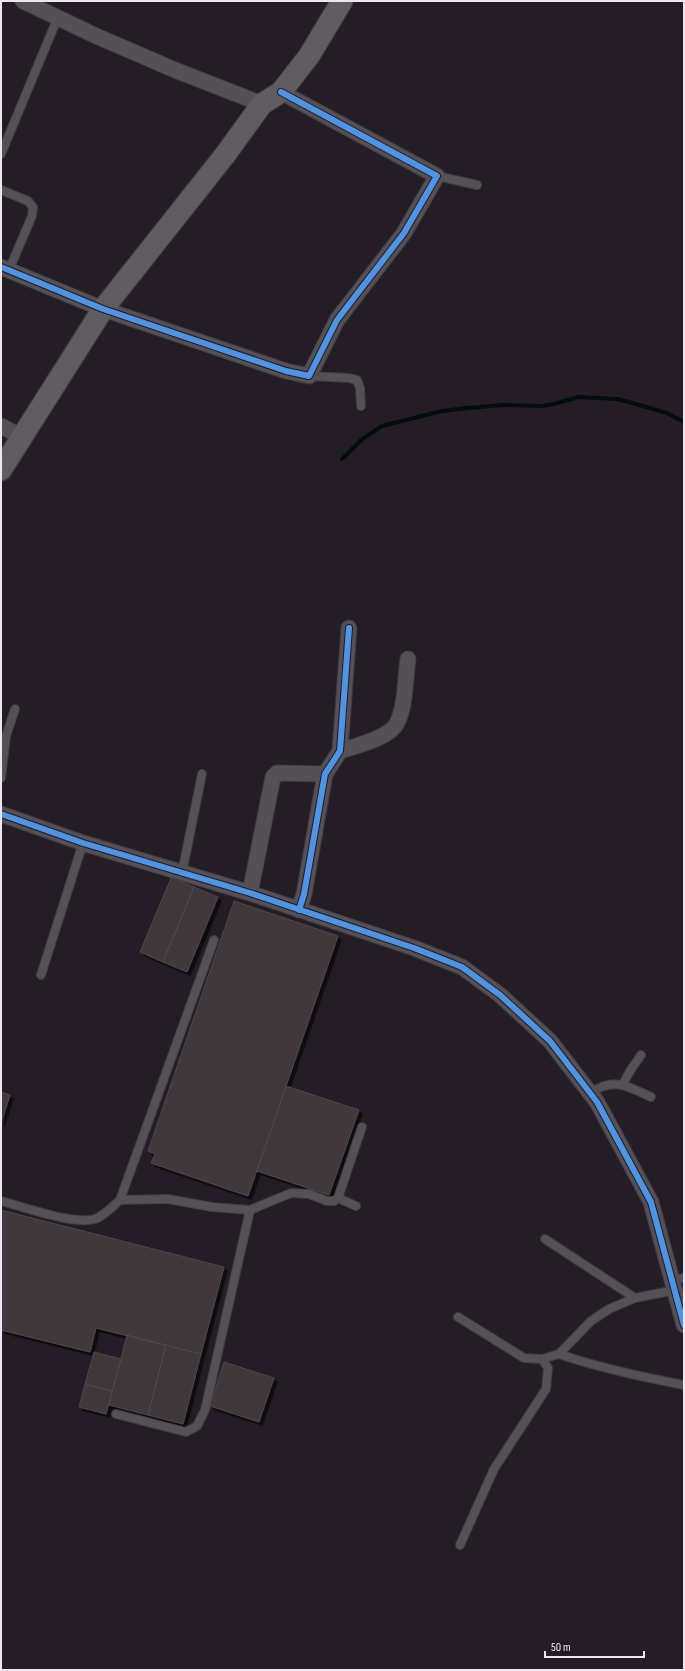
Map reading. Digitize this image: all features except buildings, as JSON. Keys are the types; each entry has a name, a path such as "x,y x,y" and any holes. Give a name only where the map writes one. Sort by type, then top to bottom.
{"main road":[{"path":"1,470 103,309 225,155 262,104 281,92 308,56 342,1"}],"street":[{"path":"22,1 94,35 175,70 262,104"},
{"path":"5,268 103,309 286,371 308,376 337,320 404,233 437,176 281,92"},
{"path":"1,426 22,437"},
{"path":"299,910 304,894 325,774 340,751 350,628"},
{"path":"340,751 376,739 397,724 401,709 408,659"},
{"path":"250,893 273,777 277,773 325,774"},
{"path":"1,814 83,843 250,893 414,948 462,967 500,995 550,1041 597,1102 650,1202 677,1283 684,1325"}],"lane":[{"path":"1,154 58,17"},
{"path":"437,176 477,185"},
{"path":"1,190 28,201 33,207 32,216 5,268"},
{"path":"308,376 350,378 357,380 360,388 361,406"},
{"path":"1,778 6,736 15,709"},
{"path":"182,873 202,774"},
{"path":"41,975 83,843"},
{"path":"1,1201 64,1217 85,1220 96,1219 120,1200 214,940"},
{"path":"623,1084 630,1070 641,1055"},
{"path":"590,1093 610,1084 623,1084 651,1097"},
{"path":"120,1200 168,1198 212,1207 250,1210 291,1193 309,1194 327,1201 334,1201 338,1198 362,1127"},
{"path":"338,1198 356,1206"},
{"path":"116,1414 186,1432 198,1426 205,1410 250,1210"},
{"path":"545,1239 635,1298"},
{"path":"458,1317 524,1358 542,1359 559,1354 591,1321 609,1309 677,1283"},
{"path":"559,1354 584,1363 653,1379 684,1384"},
{"path":"460,1545 494,1469 546,1389 548,1368 542,1359"}],"waterway":[{"path":"342,459 361,440 382,426 442,411 467,408 503,405 542,406 578,397 618,399 667,413 684,422"}],"cycle path":[{"path":"1,267 103,309 286,371 309,376 337,320 404,233 437,176 281,92"},
{"path":"299,910 304,894 325,774 340,751 349,628"},
{"path":"1,814 83,843 250,893 414,948 462,967 500,995 550,1041 597,1102 651,1202 684,1325"}]}
